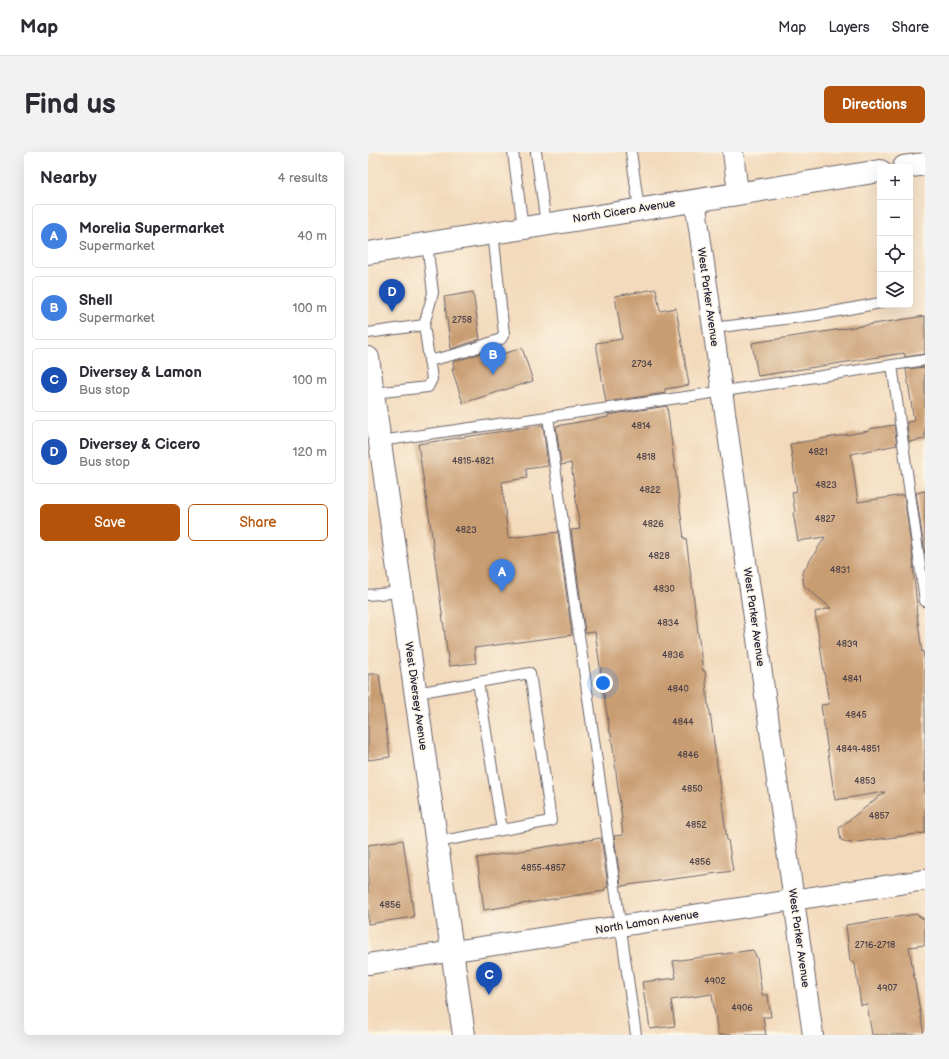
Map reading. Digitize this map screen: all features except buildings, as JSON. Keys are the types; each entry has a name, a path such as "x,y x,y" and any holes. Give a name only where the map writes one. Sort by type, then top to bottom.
{"main road":[{"path":"913,166 925,164"},
{"name":"North Cicero Avenue","path":"368,253 877,171"},
{"name":"West Diversey Avenue","path":"368,358 372,400 380,441 464,1035"}],"street":[{"path":"733,152 738,193"},
{"name":"West Parker Avenue","path":"695,200 813,1035"},
{"name":"North Lamon Avenue","path":"368,964 925,880"}],"lane":[{"path":"513,152 523,228"},
{"path":"536,152 546,224"},
{"path":"630,152 639,209"},
{"path":"429,361 464,352 501,339 504,334 493,232"},
{"path":"372,400 428,387 432,379 424,325 433,293 427,243"},
{"path":"713,328 817,315 877,304"},
{"path":"368,333 424,325"},
{"path":"380,441 925,360"},
{"path":"892,365 925,601"},
{"path":"548,417 636,1035"},
{"path":"368,596 401,592"},
{"path":"416,693 530,673 551,821 437,842"},
{"path":"478,682 502,830"}],"place":[{"name":"Diversey & Cicero","path":"392,312"},
{"name":"Shell","path":"493,375"},
{"name":"Morelia Supermarket","path":"502,592"},
{"name":"Diversey & Lamon","path":"489,995"}]}
